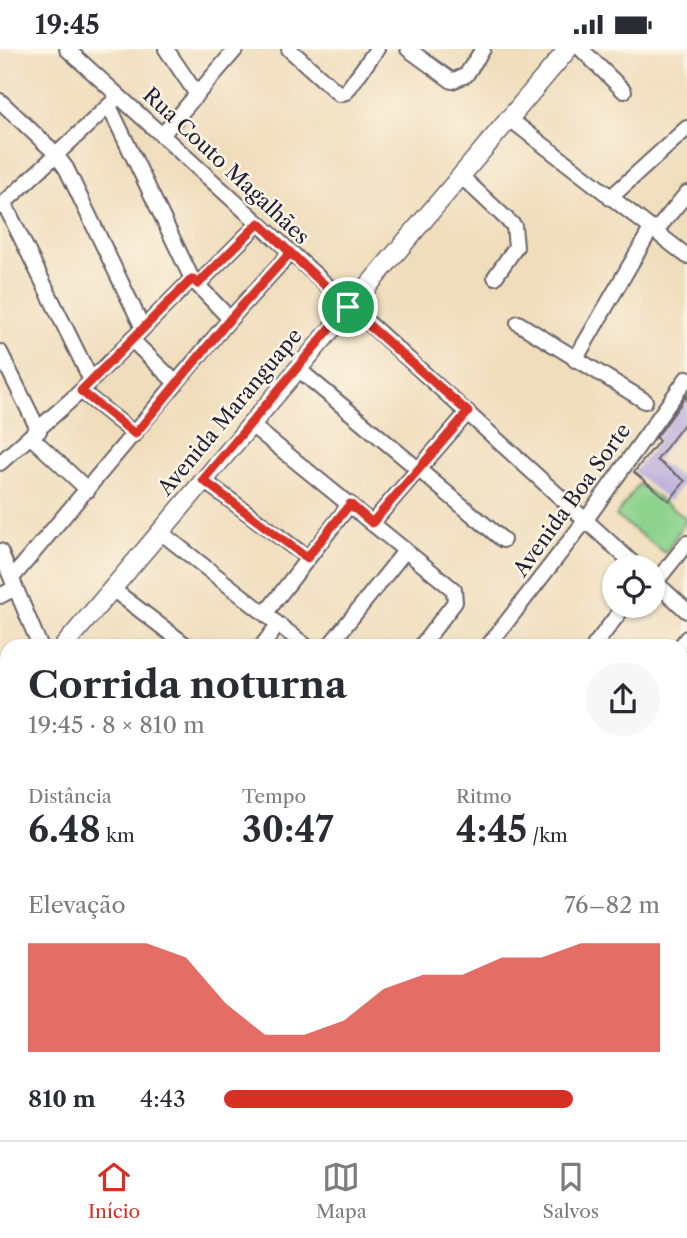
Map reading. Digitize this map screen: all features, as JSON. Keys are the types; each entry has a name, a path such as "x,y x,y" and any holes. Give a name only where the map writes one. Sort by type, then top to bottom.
{"main road":[{"name":"Avenida Maranguape","path":"70,639 348,307 511,120 568,49"}],"street":[{"name":"Rua Couto Magalhães","path":"67,49 114,101 162,135 623,555"},
{"path":"166,49 195,93"},
{"path":"162,135 195,93 236,49"},
{"path":"289,49 339,94 346,92 377,49"},
{"path":"408,49 452,81 466,75 483,49"},
{"path":"581,49 624,91"},
{"path":"0,101 56,154 73,181 143,328"},
{"path":"135,434 86,386 3,199 114,101 195,282 230,319"},
{"path":"511,120 687,256"},
{"path":"610,198 687,128"},
{"path":"462,177 514,226 516,247 495,277"},
{"path":"575,360 653,231 687,193"},
{"path":"0,463 35,434 131,339 259,223"},
{"path":"0,596 230,319 290,253"},
{"path":"517,323 645,401"},
{"path":"131,339 176,383"},
{"path":"0,352 35,434 88,490"},
{"path":"297,368 503,540"},
{"name":"Avenida Boa Sorte","path":"493,639 585,521 687,378"},
{"path":"372,523 468,412"},
{"path":"250,424 454,590 455,602 426,639"},
{"path":"203,480 307,558"},
{"path":"264,614 350,504"},
{"path":"159,531 297,639"},
{"path":"665,569 687,543"},
{"path":"0,551 37,639"},
{"path":"335,639 405,551"},
{"path":"111,589 178,639"},
{"path":"665,592 687,611"},
{"path":"599,639 615,618"},
{"path":"267,639 278,625"}],"green space":[{"path":"639,484 687,519 665,553 616,516"}],"building":[{"path":"687,395 687,420 657,460 685,481 669,501 634,472 659,441 656,438"}],"route":[{"path":"348,307 259,223 198,284 192,279 81,391 135,434 230,319 290,253 348,307 203,480 307,558 350,504 372,523 468,412 348,307"}]}
